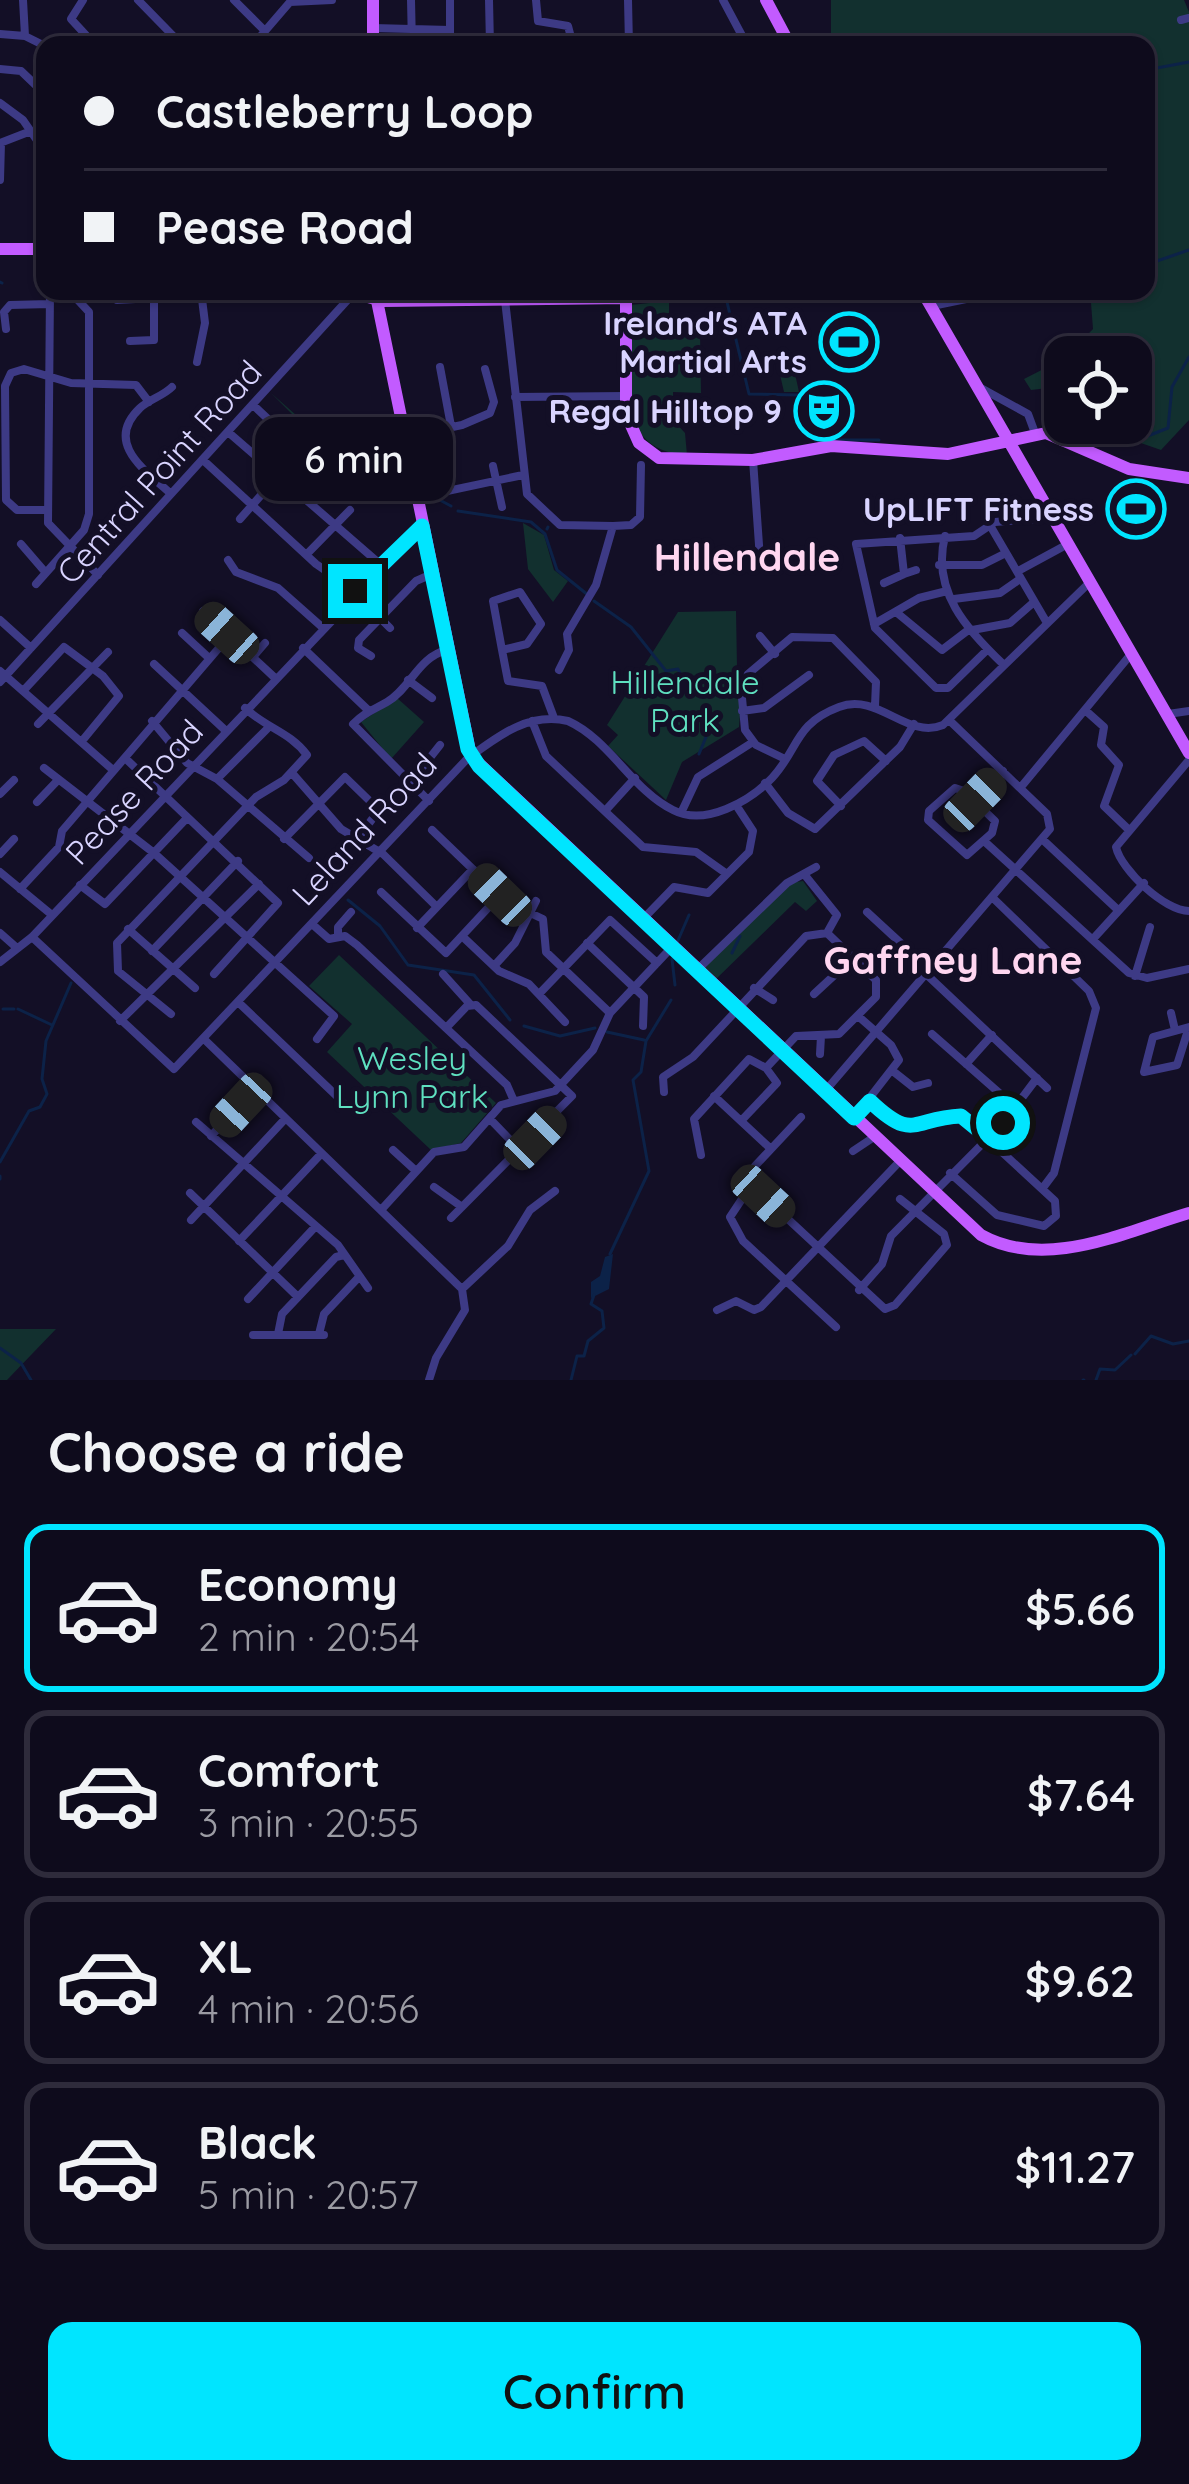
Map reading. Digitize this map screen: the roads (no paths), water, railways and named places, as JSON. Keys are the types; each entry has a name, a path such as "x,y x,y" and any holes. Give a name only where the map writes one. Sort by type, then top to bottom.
{"main road":[{"path":"373,0 373,36"},
{"path":"766,0 782,36"},
{"path":"0,249 36,249"},
{"name":"Leland Road","path":"376,300 471,756"},
{"path":"626,300 626,396 631,429 646,459 753,460 832,446 948,454 1035,433 1066,436 1116,464 1171,480 1189,480"},
{"path":"929,300 1189,756"},
{"path":"1150,474 1189,480"},
{"path":"471,756 932,1192 993,1241 1025,1250 1059,1250 1189,1213"}],"street":[{"path":"22,0 25,36"},
{"path":"83,0 71,20 86,36"},
{"path":"138,0 173,36"},
{"path":"234,0 265,31"},
{"path":"261,36 290,1 332,0"},
{"path":"412,0 412,36"},
{"path":"450,36 451,0"},
{"path":"489,0 490,36"},
{"path":"536,0 538,21 568,26 571,36"},
{"path":"628,0 629,36"},
{"path":"723,0 742,36"},
{"path":"373,28 450,29"},
{"path":"0,34 36,42"},
{"path":"0,69 21,70 36,85"},
{"path":"0,103 36,138"},
{"path":"0,180 0,143 31,130"},
{"path":"6,329 4,312 10,305 36,300"},
{"path":"50,300 51,529 98,575"},
{"path":"36,584 69,548 88,518 88,309 78,300"},
{"path":"130,340 154,340 154,300"},
{"path":"197,362 205,323 202,300"},
{"name":"Central Point Road","path":"2,676 344,300"},
{"path":"506,300 523,475 530,499 560,525 631,525 641,512 646,459"},
{"path":"936,309 970,300"},
{"path":"440,368 451,426"},
{"path":"48,510 17,510 8,504 3,450 7,378 20,369 87,384 136,385 149,401"},
{"path":"404,437 490,413 494,402 485,369"},
{"path":"973,383 1028,414 1035,433"},
{"path":"171,494 126,450 130,421 172,387"},
{"path":"515,397 626,396"},
{"path":"240,519 301,449 253,405"},
{"path":"228,432 380,564"},
{"path":"203,460 306,555 355,591"},
{"path":"753,460 760,559"},
{"path":"493,466 502,507"},
{"path":"416,498 523,475"},
{"path":"306,555 350,511"},
{"path":"986,650 940,690 874,624 856,544 974,536 995,522 1051,517"},
{"name":"Pease Road","path":"0,962 32,937 380,564 422,526"},
{"path":"560,670 569,650 566,636 596,586 613,526"},
{"path":"991,527 1047,623"},
{"path":"945,536 939,565 967,631 1004,665"},
{"path":"900,538 904,574"},
{"path":"21,544 46,573"},
{"path":"874,624 919,598 996,595 1068,544"},
{"path":"939,565 982,565 1006,554"},
{"path":"228,560 243,575 278,588 322,627"},
{"path":"884,583 916,570"},
{"path":"371,656 357,643 416,581 432,574"},
{"path":"471,756 532,721 554,718 582,729 680,814 701,815 736,805 765,783 799,733 823,714 856,702 931,729 949,720 1090,582"},
{"path":"502,650 527,644 541,624 520,592 499,595 493,602 502,650 510,683 542,686 554,718"},
{"path":"896,612 938,650 967,631 1006,625 1034,602"},
{"path":"203,611 274,677"},
{"path":"380,618 390,628"},
{"path":"0,620 31,648"},
{"path":"182,633 209,658"},
{"path":"783,758 753,742 742,711 744,679 799,634 830,636 876,682 875,706"},
{"path":"20,889 60,846 62,831 85,802 230,635"},
{"path":"760,636 775,654"},
{"path":"254,657 266,644"},
{"path":"25,690 64,647 120,693 82,741"},
{"path":"303,648 327,678 368,710"},
{"path":"429,800 353,724 368,710 388,702 428,658 447,650"},
{"path":"38,724 108,652"},
{"path":"1021,787 1132,653"},
{"path":"154,664 225,730"},
{"path":"742,711 764,708 809,675"},
{"path":"2,676 25,690 113,770"},
{"path":"408,680 432,698"},
{"path":"170,1014 116,966 117,943 247,806 308,755 284,731 267,729 245,708"},
{"path":"1084,710 1104,727 1101,745 1119,763 1120,775 1103,806 1128,829"},
{"path":"1167,714 1189,710"},
{"path":"825,1091 1042,839 1049,817 949,720"},
{"path":"532,721 546,756 647,849 696,852 728,874"},
{"path":"152,722 191,766 217,779 309,858"},
{"path":"765,783 808,829 819,827 886,761 914,724"},
{"path":"217,779 267,729"},
{"path":"841,806 818,781 829,759 864,741 886,761"},
{"path":"680,814 698,777 753,742"},
{"path":"410,783 440,745"},
{"name":"Leland Road","path":"205,1040 471,756"},
{"path":"1189,756 1117,844 1117,855 1144,883 1170,907 1189,911"},
{"path":"125,758 279,905 214,974"},
{"path":"44,768 154,853 334,1016 316,1040"},
{"path":"975,800 1003,771"},
{"path":"292,773 341,829 380,853 437,907"},
{"path":"284,839 345,777 379,810 358,838"},
{"path":"605,811 635,778"},
{"path":"0,794 14,780"},
{"path":"37,802 58,780"},
{"path":"962,789 975,800 995,821 984,841 963,854 928,823 929,812 951,790 962,789"},
{"path":"643,919 670,889 704,895 728,874 754,840 753,828 736,805"},
{"path":"80,885 105,904 187,818"},
{"path":"432,830 500,895 543,919 545,949 610,1012"},
{"path":"0,854 14,839"},
{"path":"1042,839 1118,910"},
{"path":"984,841 1135,976 1189,969"},
{"path":"152,951 238,861"},
{"path":"697,970 781,888 815,867"},
{"path":"417,928 473,869"},
{"path":"0,872 52,915"},
{"path":"804,874 837,915 826,933"},
{"path":"1093,939 1144,883"},
{"path":"120,1022 259,884"},
{"path":"381,892 448,952 500,895"},
{"path":"993,898 1098,1003 1054,1174 1042,1189"},
{"path":"494,966 536,901"},
{"path":"333,938 351,912"},
{"path":"868,912 1047,1088"},
{"path":"539,994 610,920 657,963"},
{"path":"312,924 333,938 357,945 507,1085 514,1102"},
{"path":"1135,976 1150,927"},
{"path":"128,929 195,988"},
{"path":"0,933 16,948"},
{"path":"664,1092 663,1077 686,1062 810,933 826,933 879,986 839,1034 796,1036 766,1068"},
{"path":"462,936 494,966 539,994 565,1022"},
{"path":"32,937 173,1069 205,1040 462,1289 465,1310 429,1380"},
{"path":"587,943 644,997 643,1026"},
{"path":"381,1210 434,1152 462,1148 501,1105 551,1093 562,1084 593,1050 610,1012 672,947"},
{"path":"814,994 853,958"},
{"path":"443,974 572,1096 451,1218"},
{"path":"754,988 773,1000"},
{"path":"238,1002 342,1101"},
{"path":"446,1028 470,1004"},
{"path":"1171,1013 1175,1030"},
{"path":"854,1118 894,1072 898,1055 858,1016"},
{"path":"1189,1027 1177,1065 1143,1074 1151,1040 1189,1027"},
{"path":"932,1034 1013,1106"},
{"path":"966,1064 992,1035"},
{"path":"820,1054 821,1036"},
{"path":"701,1155 693,1122 749,1059 778,1082 741,1121"},
{"path":"894,1072 913,1087 928,1083"},
{"path":"859,1290 880,1268 888,1239 988,1138 1037,1078"},
{"path":"211,1136 254,1090"},
{"path":"714,1096 771,1149"},
{"path":"870,1101 897,1126 922,1127 961,1116 1058,1209 1044,1226 1011,1221 950,1173"},
{"path":"490,1118 518,1147"},
{"path":"801,1118 752,1171 748,1190 731,1209 732,1222 743,1241 836,1327"},
{"path":"191,1220 285,1119"},
{"path":"196,1122 346,1255 368,1288"},
{"path":"853,1150 874,1137"},
{"path":"393,1150 416,1172"},
{"path":"239,1241 321,1154"},
{"path":"717,1310 736,1301 754,1310 774,1295 900,1161"},
{"path":"434,1187 462,1208"},
{"path":"748,1190 760,1194 859,1290 885,1309 895,1306 947,1245 944,1234 900,1199"},
{"path":"462,1289 508,1246 530,1210 555,1191"},
{"path":"190,1193 298,1297"},
{"path":"248,1299 315,1227"},
{"path":"874,1248 885,1250"},
{"path":"278,1334 282,1314 336,1257 346,1255"},
{"path":"253,1334 321,1335 324,1314 358,1278"}],"water":[{"path":"613,1254 609,1289 591,1298 591,1282 600,1276 605,1257"}],"waterway":[{"path":"1155,68 1189,62"},
{"path":"1155,263 1189,250"},
{"path":"727,302 749,394 798,395 815,440 879,440"},
{"path":"1152,434 1168,428 1172,387 1189,357"},
{"path":"436,498 451,506"},
{"path":"458,511 531,522 545,534 557,570 588,595"},
{"path":"594,601 631,627 666,671 678,669 682,678"},
{"path":"699,754 706,737 705,711"},
{"path":"348,900 380,926 408,965 474,975 510,1020"},
{"path":"676,945 689,915"},
{"path":"732,953 740,936"},
{"path":"672,959 675,985"},
{"path":"0,1162 29,1111 40,1107 47,1094 42,1079 46,1041 71,983"},
{"path":"610,1254 649,1171 633,1080 641,1072 646,1041 671,1000"},
{"path":"3,1009 14,1009"},
{"path":"18,1009 52,1025"},
{"path":"524,1026 560,1036 595,1028"},
{"path":"607,1032 644,1040"},
{"path":"571,1380 577,1356 584,1356 588,1341 604,1328 602,1311 591,1304 594,1295"},
{"path":"1135,1354 1151,1336 1173,1344 1189,1341"},
{"path":"0,1348 21,1363 31,1380"},
{"path":"1096,1380 1100,1369 1115,1370 1131,1355"}],"place":[{"name":"Ireland's ATA Martial Arts","path":"849,342"},
{"name":"Regal Hilltop 9","path":"824,411"},
{"name":"UpLIFT Fitness","path":"1136,509"}],"district":[{"name":"Hillendale","path":"747,557"},
{"name":"Gaffney Lane","path":"953,960"}],"park label":[{"name":"Hillendale Park","path":"685,701"},
{"name":"Wesley Lynn Park","path":"412,1077"}]}
